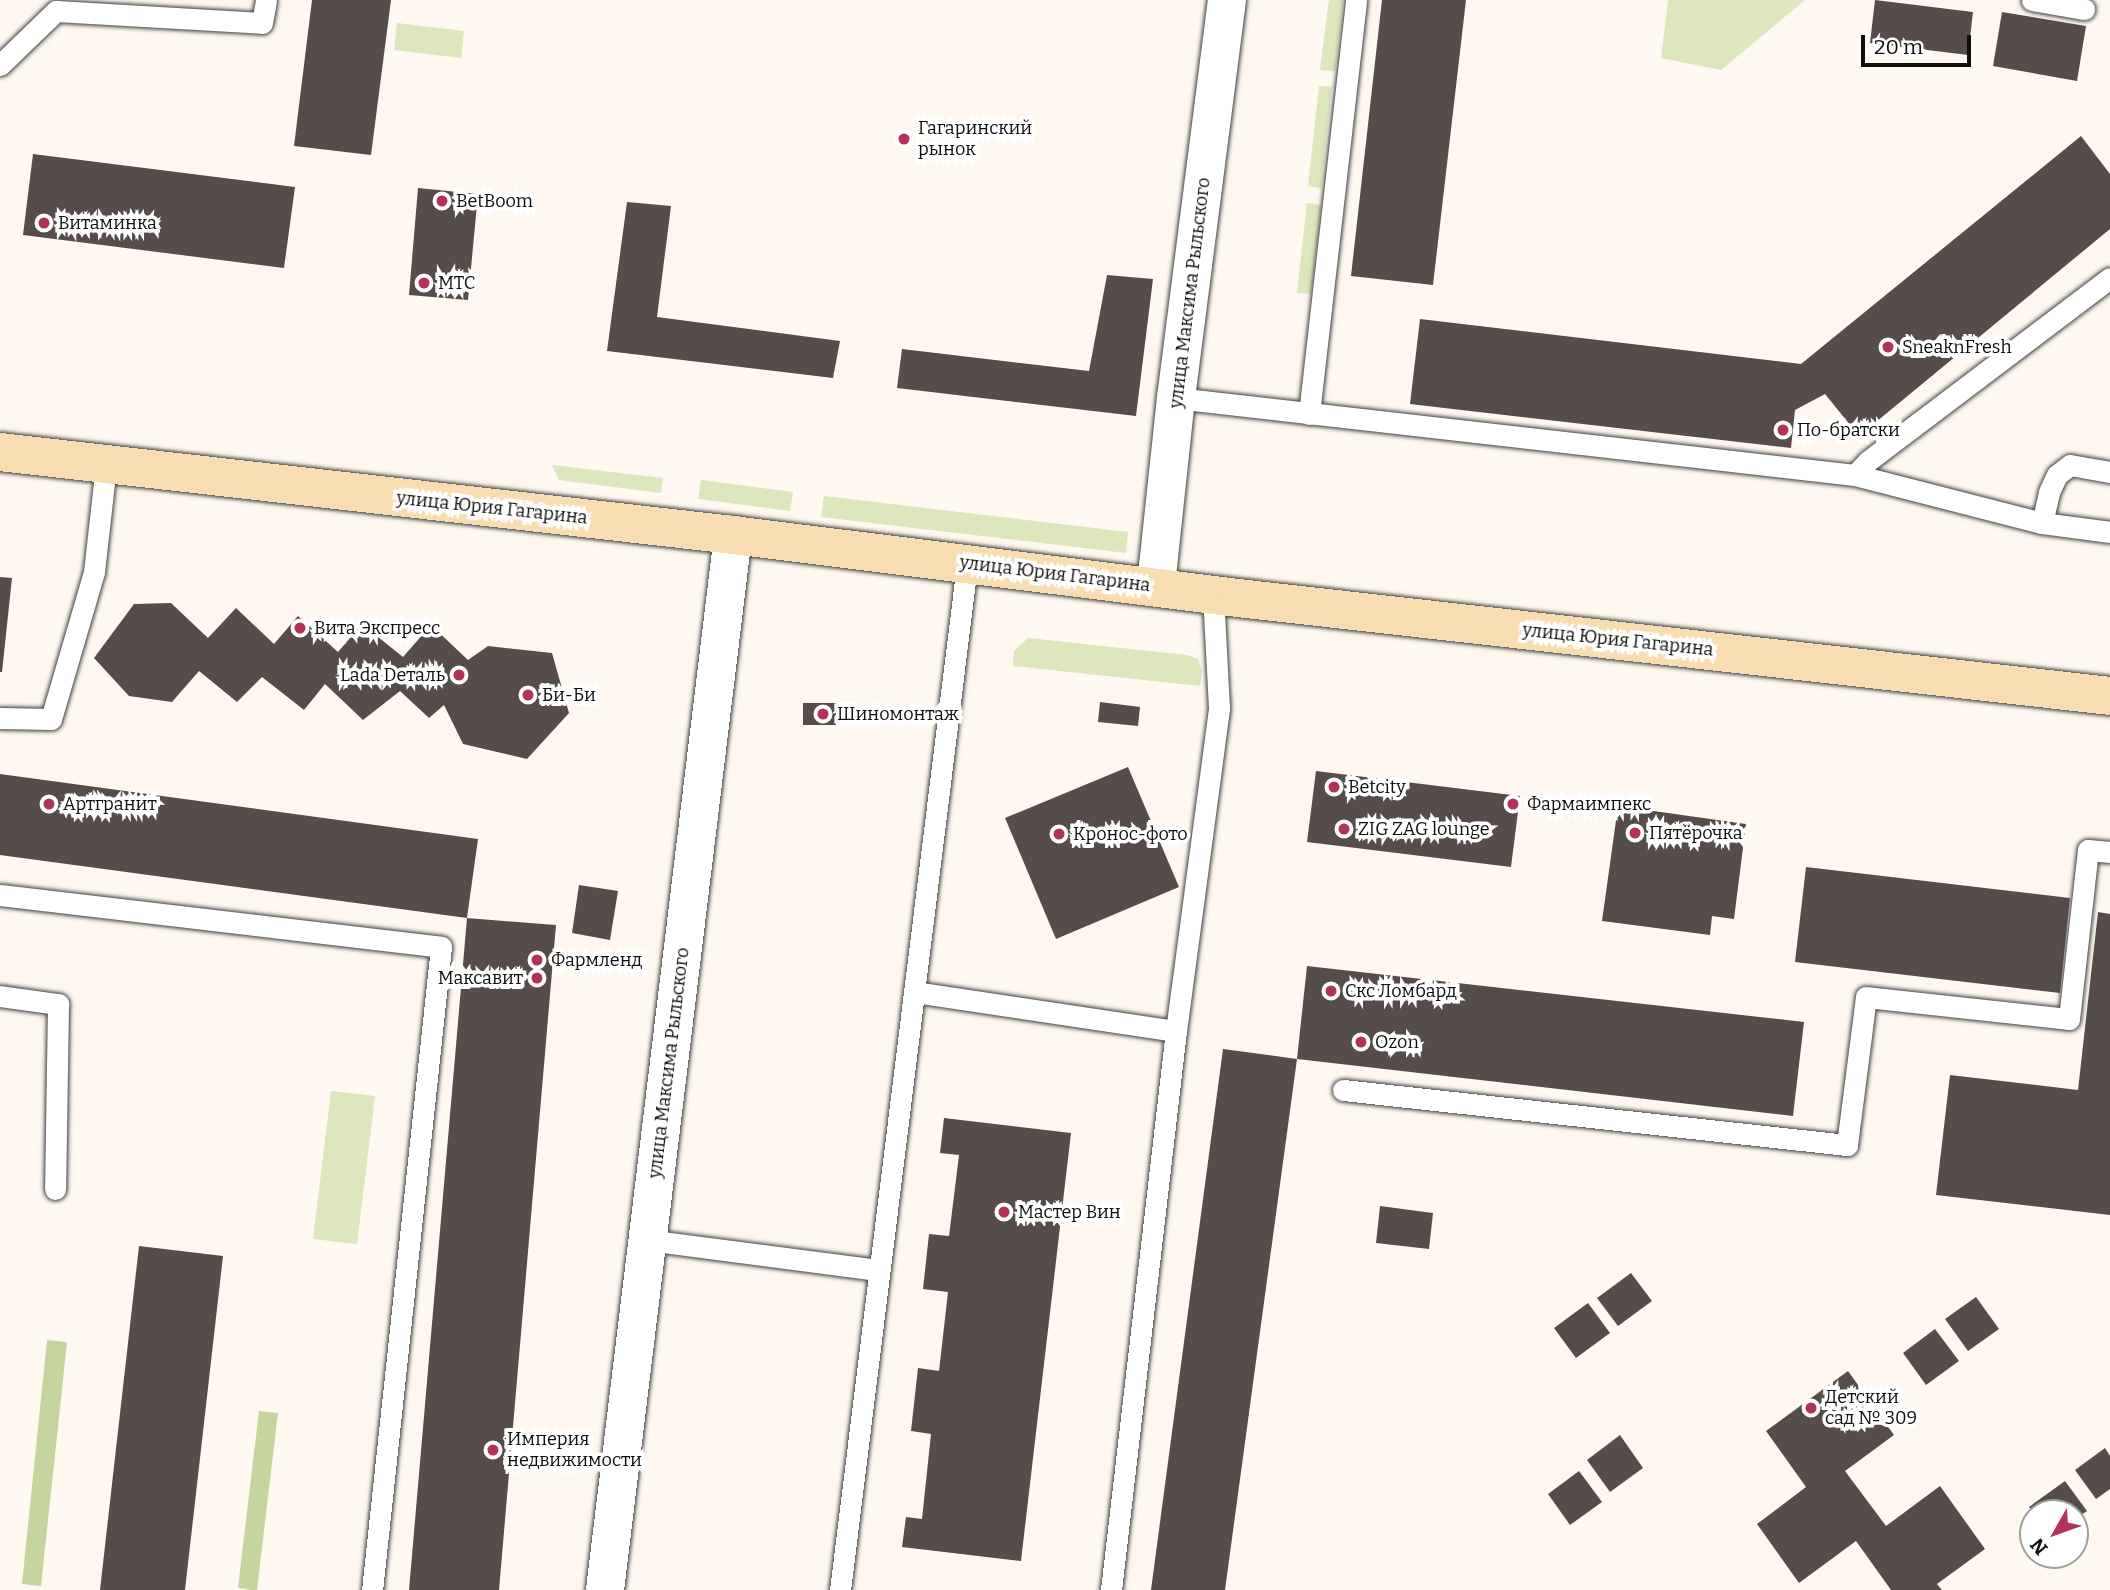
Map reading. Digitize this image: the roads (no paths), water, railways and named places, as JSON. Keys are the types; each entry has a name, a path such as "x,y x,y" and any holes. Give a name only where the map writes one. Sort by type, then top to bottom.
{"main road":[{"name":"улица Юрия Гагарина","path":"0,452 2110,695"}],"street":[{"name":"улица Максима Рыльского","path":"1156,586 1176,398 1227,0"},
{"name":"улица Максима Рыльского","path":"605,1590 733,535"}],"lane":[{"path":"0,65 56,11 262,23 266,0"},
{"path":"1309,414 1356,0"},
{"path":"2032,0 2084,9"},
{"path":"1855,475 1868,461 2110,278"},
{"path":"1176,398 1855,475 2042,523 2110,532"},
{"path":"2042,523 2049,492 2057,475 2070,465 2110,472"},
{"path":"0,718 51,719 94,572 106,466"},
{"path":"840,1590 967,564"},
{"path":"1111,1590 1176,1031 1219,708 1213,593"},
{"path":"1343,1090 1847,1145 1866,997 2069,1019 2088,850 2110,852"},
{"path":"0,895 441,947 372,1590"},
{"path":"914,992 1176,1031"},
{"path":"0,996 58,1004 55,1189"},
{"path":"647,1240 880,1270"}],"place":[{"name":"Гагаринский рынок","path":"904,139"},
{"name":"BetBoom","path":"442,201"},
{"name":"Витаминка","path":"44,223"},
{"name":"МТС","path":"424,283"},
{"name":"SneaknFresh","path":"1888,347"},
{"name":"По-братски","path":"1783,430"},
{"name":"Вита Экспресс","path":"300,628"},
{"name":"Lada Dеталь","path":"459,675"},
{"name":"Би-Би","path":"528,695"},
{"name":"Шиномонтаж","path":"823,714"},
{"name":"Betcity","path":"1334,787"},
{"name":"Артгранит","path":"49,804"},
{"name":"Фармаимпекс","path":"1513,804"},
{"name":"ZIG ZAG lounge","path":"1344,829"},
{"name":"Пятёрочка","path":"1635,833"},
{"name":"Кронос-фото","path":"1059,834"},
{"name":"Фармленд","path":"537,960"},
{"name":"Максавит","path":"537,978"},
{"name":"Скс Ломбард","path":"1331,991"},
{"name":"Ozon","path":"1361,1042"},
{"name":"Мастер Вин","path":"1004,1212"},
{"name":"Детский сад № 309","path":"1811,1408"},
{"name":"Империя недвижимости","path":"493,1450"}]}
